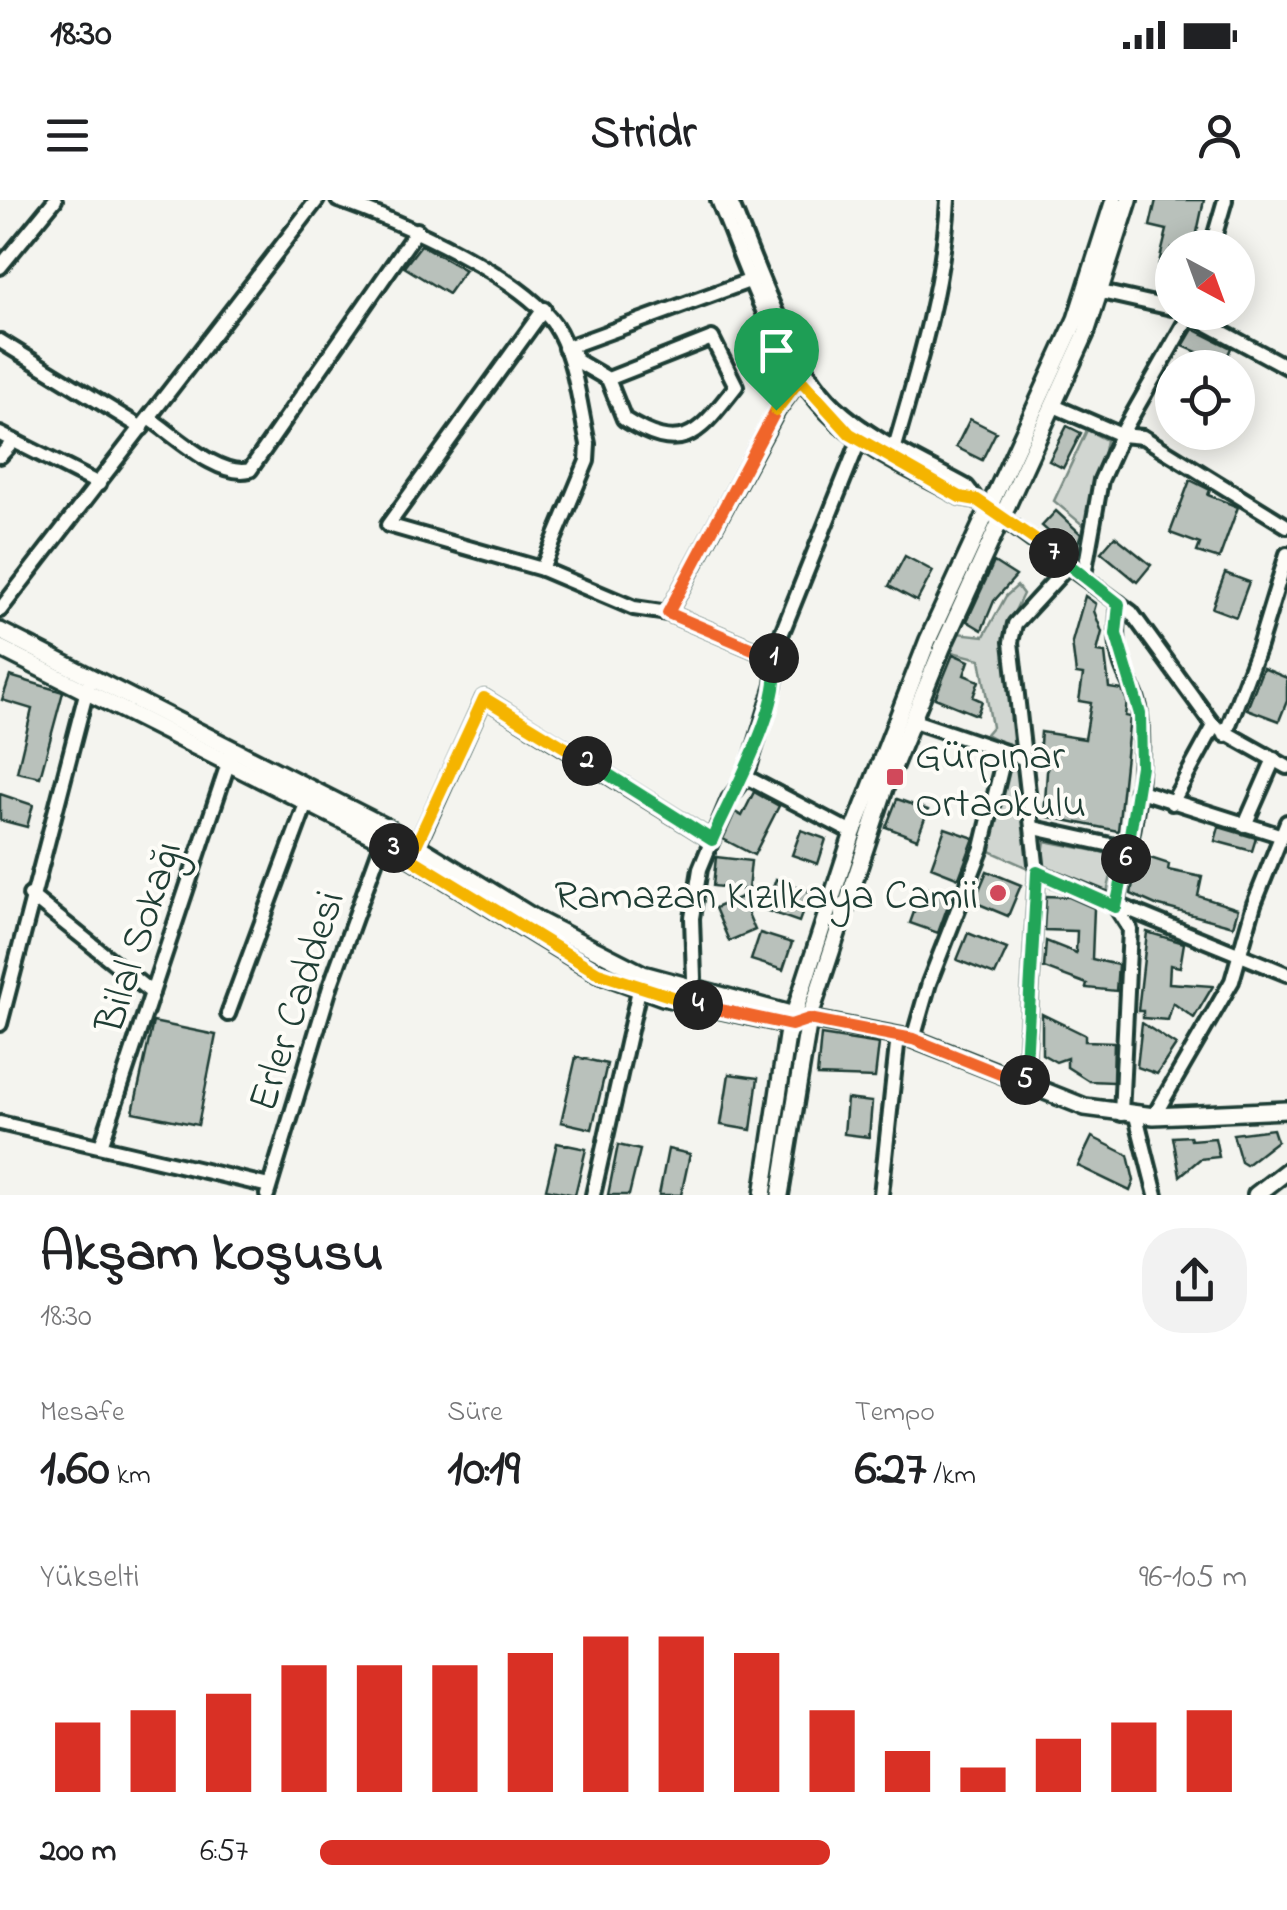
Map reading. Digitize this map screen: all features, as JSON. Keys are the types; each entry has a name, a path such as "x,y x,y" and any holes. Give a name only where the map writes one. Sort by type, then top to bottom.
{"main road":[{"path":"762,1195 798,1019 853,833 928,640 1076,319 1114,200"},
{"path":"780,1195 798,1019 824,965 989,508 1054,406 1101,292 1129,200"},
{"path":"0,630 88,686"},
{"path":"0,648 232,754 385,834 542,942 641,982 798,1019 905,1037 1085,1107 1154,1116 1287,1110"},
{"path":"232,754 306,801 416,845 641,982"},
{"path":"1256,1195 1287,1171"}],"street":[{"path":"0,266 55,200"},
{"path":"0,610 318,200"},
{"path":"338,200 417,230 544,308 577,361 608,379 624,419 676,438 698,433 736,386 712,338 608,379"},
{"path":"718,200 818,385 862,435 895,447 967,486 989,508 1070,564 1143,625 1219,730 1287,767"},
{"path":"730,200 757,278 800,379 835,420 960,497 989,508"},
{"path":"895,447 933,315 945,256 948,200"},
{"path":"1216,230 1225,200"},
{"path":"0,341 221,466 238,473 250,470 417,230"},
{"path":"568,348 757,278"},
{"path":"1101,292 1155,304"},
{"path":"544,308 388,525 542,569 634,608 668,613 774,658"},
{"path":"1084,575 1101,480 1121,435 1180,330"},
{"path":"1220,330 1287,367"},
{"path":"542,569 588,461 568,348"},
{"path":"668,613 776,410 800,379"},
{"path":"1054,406 1121,435 1144,437 1287,526"},
{"path":"0,434 99,484"},
{"path":"694,978 692,918 700,869 729,799 746,778 774,685 774,658 862,435"},
{"path":"0,456 14,441"},
{"path":"1172,803 1219,730 1258,649 1282,582 1287,554"},
{"path":"1025,1084 1037,872 1011,642 1015,624 1070,564"},
{"path":"1119,604 1116,634 1140,714 1137,790 1116,907 1130,929 1128,1115 1156,1195"},
{"path":"0,1024 30,895 88,686"},
{"path":"416,845 484,698 712,840"},
{"path":"910,720 1026,759"},
{"path":"881,1195 905,1037 982,848 1005,753"},
{"name":"Bilal Sokağı","path":"101,1146 232,754"},
{"path":"1245,825 1274,759"},
{"path":"746,778 853,833"},
{"path":"1137,790 1245,825 1283,828 1232,981 1154,1116"},
{"path":"228,1014 306,801"},
{"path":"1034,828 1128,849"},
{"name":"Erler Caddesi","path":"268,1191 337,967 385,834"},
{"path":"1037,872 1287,974"},
{"path":"30,895 152,993"},
{"path":"593,1195 641,982"},
{"path":"0,1123 268,1191"}],"shaded area":[{"path":"1087,430 1106,440 1090,531 1054,501"},
{"path":"1017,586 1023,594 1004,634 1017,744 1014,749 986,734 992,727 980,659 948,651 957,633 984,636 1006,596"},
{"path":"1016,764 1028,828 1028,868 990,851 1006,771"},
{"path":"1045,841 1116,855 1106,897 1041,867"}],"building":[{"path":"1156,200 1204,200 1198,230 1150,226"},
{"path":"421,245 465,270 448,294 404,267"},
{"path":"1195,330 1231,348 1192,350 1183,346"},
{"path":"970,419 996,432 982,460 956,447"},
{"path":"1067,426 1081,433 1063,468 1049,461"},
{"path":"1190,480 1210,490 1208,495 1238,507 1219,559 1197,552 1200,544 1170,533"},
{"path":"1056,511 1081,534 1074,554 1042,526"},
{"path":"1115,536 1151,565 1137,582 1101,552"},
{"path":"905,556 933,571 917,601 889,586"},
{"path":"994,562 1016,576 994,601 982,630 967,621"},
{"path":"1225,573 1249,582 1236,617 1212,608"},
{"path":"1085,596 1096,604 1094,611 1102,632 1097,652 1105,653 1109,688 1122,690 1127,701 1125,716 1130,717 1118,831 1044,816 1048,757 1039,756 1041,732 1085,739 1091,703 1079,701 1083,675 1076,674 1072,642"},
{"path":"953,654 969,661 964,675 979,681 973,697 982,701 977,715 935,698"},
{"path":"1263,668 1287,678 1287,701 1279,721 1247,709"},
{"path":"10,676 63,692 40,777 17,772 32,709 2,700"},
{"path":"754,792 779,806 754,855 723,839 735,812 742,816"},
{"path":"0,794 33,805 27,827 0,820"},
{"path":"897,799 928,810 917,839 886,827"},
{"path":"1219,827 1256,838 1252,851 1215,841"},
{"path":"945,828 974,838 959,878 931,867"},
{"path":"801,830 826,839 818,864 792,855"},
{"path":"1138,854 1169,864 1168,870 1202,877 1198,896 1238,909 1233,926 1156,905 1131,894"},
{"path":"716,857 751,861 748,890 713,886"},
{"name":"Ramazan Kızılkaya Camii","path":"987,871 1021,885 1008,916 974,902"},
{"path":"776,879 810,891 799,922 765,910"},
{"path":"923,887 951,897 938,933 910,923"},
{"path":"1046,896 1069,897 1094,908 1092,959 1118,965 1116,991 1086,988 1087,984 1044,968 1046,941 1076,953 1077,931 1044,930"},
{"path":"741,897 755,930 729,941 715,908"},
{"path":"1147,932 1184,943 1180,967 1170,965 1169,983 1213,986 1194,1018 1173,1003 1168,1020 1143,1018 1143,1011 1138,1011"},
{"path":"760,933 792,943 783,970 751,960"},
{"path":"968,933 1007,949 995,975 957,960"},
{"path":"1042,1014 1085,1035 1085,1041 1114,1042 1113,1082 1089,1081 1067,1067 1067,1058 1056,1062 1042,1054"},
{"path":"153,1022 216,1035 198,1125 133,1112"},
{"path":"1142,1023 1176,1045 1157,1074 1137,1067"},
{"path":"821,1035 879,1044 875,1078 817,1076"},
{"path":"576,1057 607,1064 592,1129 561,1122"},
{"path":"729,1074 758,1078 751,1130 721,1125"},
{"path":"847,1099 872,1102 869,1137 844,1134"},
{"path":"1273,1129 1277,1141 1246,1165 1241,1162 1233,1134"},
{"path":"1190,1136 1191,1140 1215,1138 1219,1157 1200,1159 1180,1176 1173,1137"},
{"path":"1092,1137 1128,1155 1134,1181 1130,1191 1078,1166"},
{"path":"557,1143 586,1149 575,1195 546,1189"},
{"path":"618,1145 640,1150 629,1195 608,1195"},
{"path":"668,1149 690,1154 681,1195 659,1195"}],"place":[{"name":"Gürpınar Ortaokulu","path":"895,777"},
{"name":"Ramazan Kızılkaya Camii","path":"998,893"}],"route":[{"path":"800,379 850,434 960,497 977,500 1070,564 1119,604 1116,634 1122,666 1137,695 1140,714 1141,766 1134,830 1116,907 1037,872 1031,1037 1025,1084 913,1039 809,1019 791,1025 663,997 622,983 542,942 383,840 388,828 416,845 484,698 712,840 729,799 746,778 776,666 774,658 668,613 776,410 800,379"}]}
